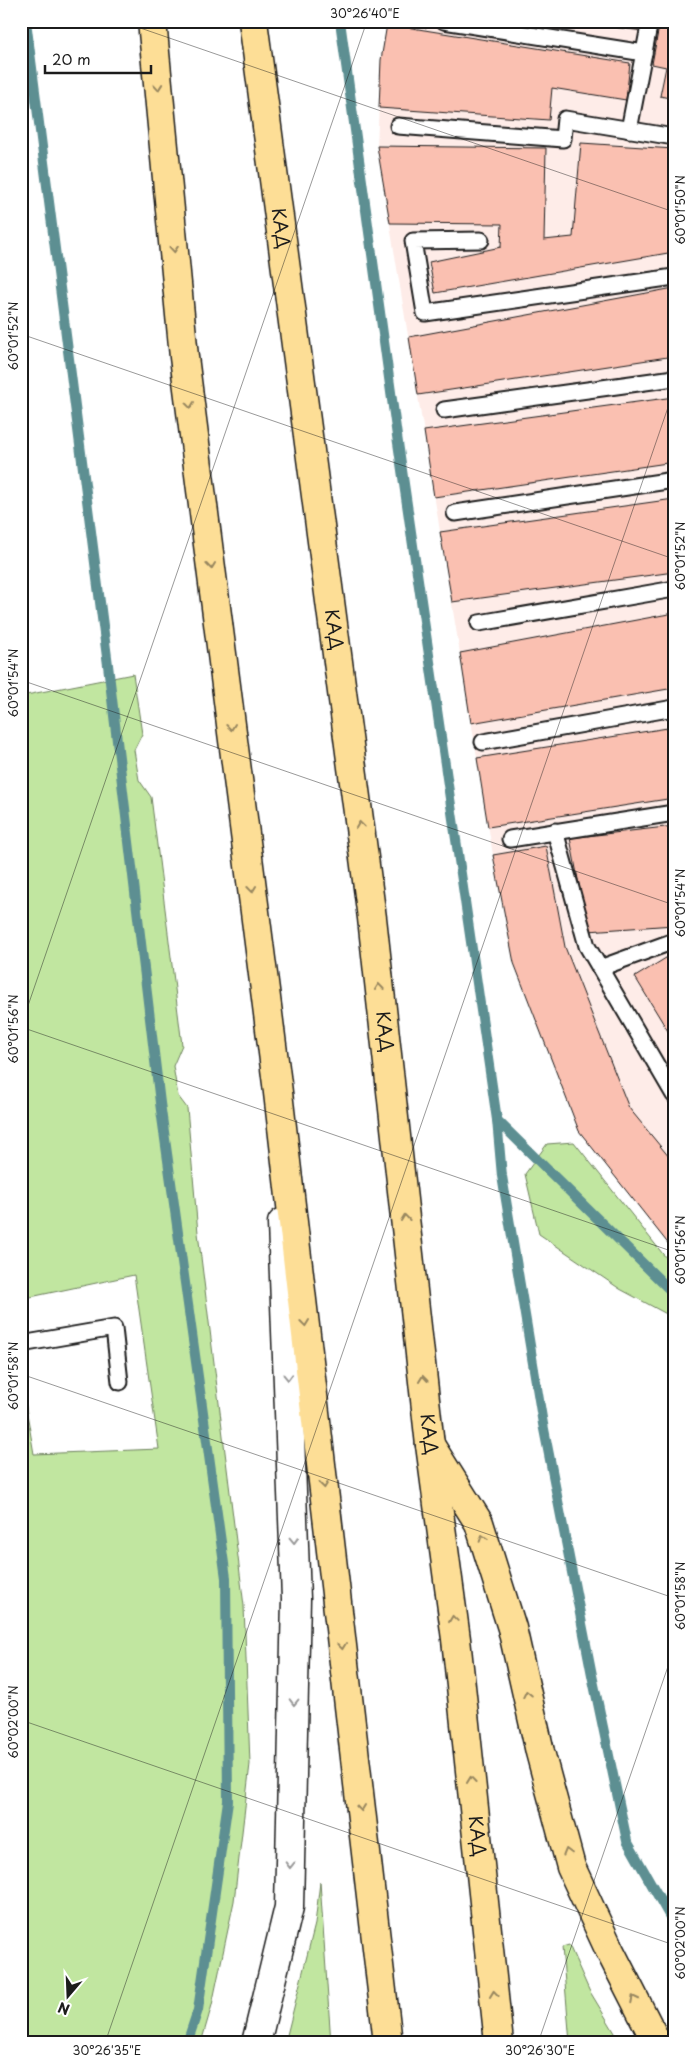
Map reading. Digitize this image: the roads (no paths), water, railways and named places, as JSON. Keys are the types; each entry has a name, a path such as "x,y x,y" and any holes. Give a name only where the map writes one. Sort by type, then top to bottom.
{"main road":[{"path":"152,21 184,357 277,1084 388,2043"},
{"name":"КАД","path":"253,21 372,918 430,1445 456,1639 499,2043"},
{"path":"256,2043 289,1907 290,1877 296,1599 277,1084"},
{"path":"430,1445 479,1523 512,1628 540,1752 571,1867 610,1951 657,2043"}],"lane":[{"path":"444,21 644,53"},
{"path":"629,130 650,21"},
{"path":"398,126 563,139 565,119 674,138"},
{"path":"481,240 413,241 425,313 674,277"},
{"path":"444,410 674,378"},
{"path":"455,513 674,480"},
{"path":"479,623 674,589"},
{"path":"483,742 674,708"},
{"path":"510,839 674,813"},
{"path":"555,831 587,946 674,1095"},
{"path":"600,968 674,941"},
{"path":"21,1344 114,1328 120,1382"}],"waterway":[{"path":"26,21 108,665 160,1103 226,1578 228,1801 198,2010 187,2043"},
{"path":"340,21 397,436 497,1120 502,1176 543,1424 592,1675 627,1841 674,1924"},
{"path":"497,1120 674,1294"}]}
